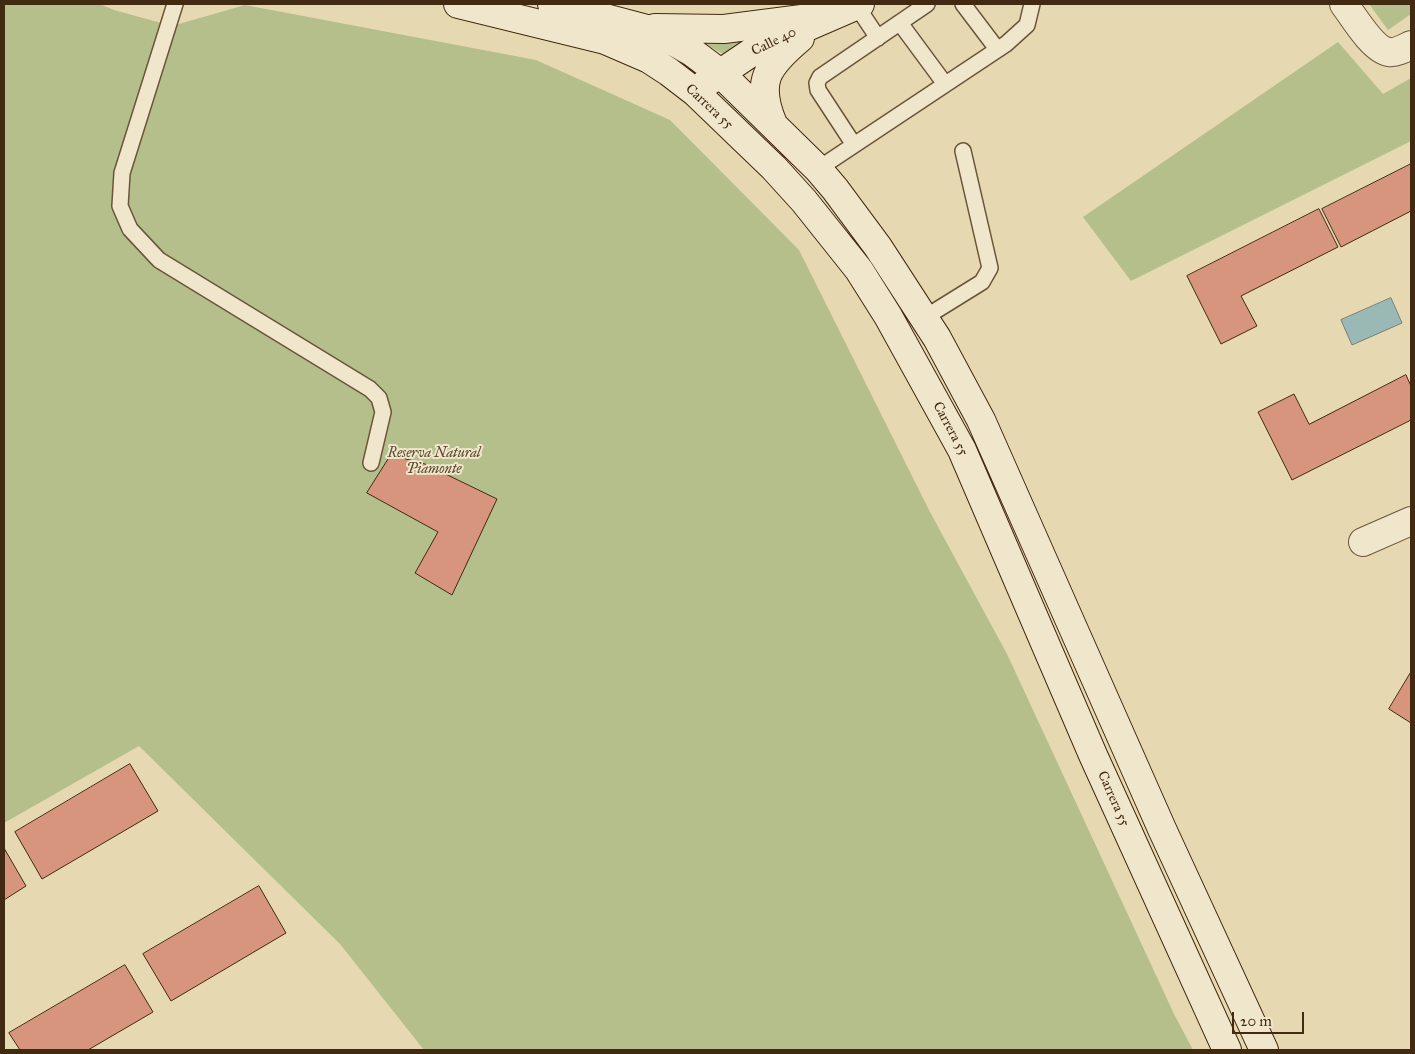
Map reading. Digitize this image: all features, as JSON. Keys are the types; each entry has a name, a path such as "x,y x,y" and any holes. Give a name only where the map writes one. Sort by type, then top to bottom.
{"main road":[{"name":"Carrera 55","path":"458,4 605,40 649,59 695,92 774,168 804,201 858,270 917,366 962,450 1094,755 1227,1050"},
{"path":"552,4 643,28 669,39 692,52 720,73 818,169 836,189 873,239 924,318 958,375 981,420 1162,828 1264,1050"},
{"path":"1344,4 1378,47 1388,52 1399,51 1411,45"},
{"name":"Calle 40","path":"695,92 749,54 850,8"},
{"path":"643,28 724,29 850,8"},
{"path":"774,126 764,97 765,82 770,67 805,34 850,8"},
{"path":"1363,542 1411,522"}],"lane":[{"path":"175,4 122,173 120,206 130,229 159,260 370,388 379,398 383,412 371,463"},
{"path":"854,145 818,90 820,77 927,4"},
{"path":"964,4 997,49"},
{"path":"818,169 1006,44 1027,25 1032,4"},
{"path":"850,8 878,38"},
{"path":"900,23 945,84"},
{"path":"924,318 982,282 990,268 963,151"}],"green space":[{"name":"Reserva Natural Piamonte","path":"4,4 100,4 114,10 172,26 245,5 536,60 670,120 799,250 930,512 1007,654 1174,1014 1193,1050 424,1050 340,944 139,746 4,823"},
{"path":"1369,4 1411,4 1411,14 1388,30"},
{"path":"764,32 725,55 696,39"},
{"path":"1338,42 1383,94 1411,78 1411,141 1131,281 1083,217"}],"water":[{"path":"1391,298 1402,323 1352,345 1341,320"}],"building":[{"path":"1411,164 1411,211 1341,247 1322,209"},
{"path":"1319,209 1338,247 1241,296 1257,326 1221,344 1187,276"},
{"path":"1406,375 1411,386 1411,420 1292,480 1258,412 1294,394 1309,424"},
{"path":"391,455 425,464 497,499 452,595 415,573 438,532 367,493"},
{"path":"1411,672 1411,723 1389,709"},
{"path":"130,764 158,811 42,879 15,832"},
{"path":"4,848 26,886 4,900"},
{"path":"259,886 286,933 171,1001 143,954"},
{"path":"125,965 153,1012 88,1050 20,1050 9,1033"}]}
